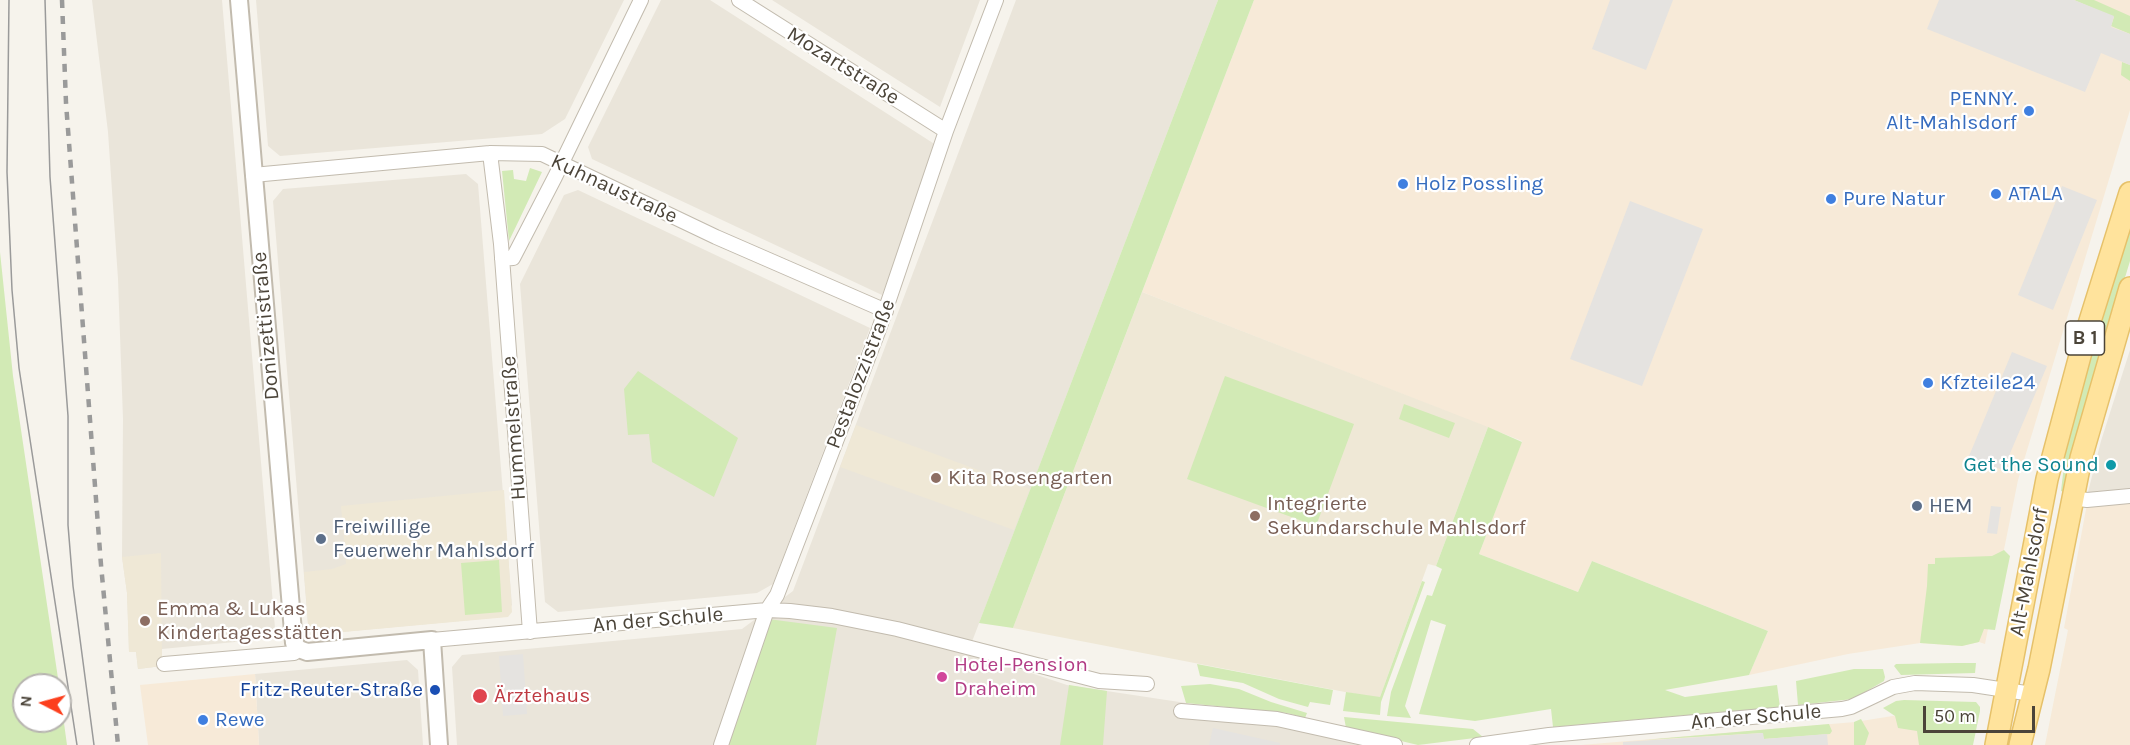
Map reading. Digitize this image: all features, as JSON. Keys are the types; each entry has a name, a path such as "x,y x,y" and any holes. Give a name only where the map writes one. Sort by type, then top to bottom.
{"main road":[{"name":"Alt-Mahlsdorf","path":"1996,745 2047,478 2085,337 2130,193"},
{"name":"Alt-Mahlsdorf","path":"2020,745 2039,669 2072,498 2091,419 2130,288"}],"street":[{"name":"Donizettistraße","path":"239,0 292,634 299,650"},
{"path":"502,259 513,258 641,0"},
{"name":"Mozartstraße","path":"739,0 946,131"},
{"name":"Pestalozzistraße","path":"721,745 766,610 777,595 886,311 946,131 996,0"},
{"name":"Kuhnaustraße","path":"254,175 490,153 542,154 716,237 886,311"},
{"name":"Hummelstraße","path":"490,153 502,259 530,632"},
{"path":"2072,498 2087,500 2130,496"},
{"name":"An der Schule","path":"164,664 294,653 299,650 320,651 766,610 832,616 897,629 1099,681 1147,684"},
{"path":"432,640 440,745"},
{"name":"An der Schule","path":"1476,745 1549,735 1842,709 1893,687 1915,683 1973,684 2032,694"},
{"path":"1181,711 1277,719 1395,745"}],"shaded area":[{"path":"92,0 222,0 275,628 266,639 162,649 162,666 138,669 136,652 129,652 127,593 122,557 123,419 118,279 108,132"},
{"path":"256,0 624,0 565,119 542,134 280,156 268,146"},
{"path":"661,0 710,0 936,145 911,221 882,295 592,159 588,147"},
{"path":"772,0 980,0 940,107"},
{"path":"1016,0 1218,0 968,652 1067,685 1186,703 1358,745 457,745 452,667 462,655 742,629 793,591"},
{"path":"1254,0 2130,0 2130,110 2018,480 1985,644 1979,642 1962,646 1920,643 1848,654 1749,675 1768,631 1592,561 1578,592 1479,554 1522,441 1142,292"},
{"path":"1610,0 1673,0 1646,70 1592,49"},
{"path":"1939,0 2074,0 2114,16 2111,27 2130,34 2130,65 2101,53 2085,92 1927,29"},
{"path":"466,174 478,184 512,605 503,617 320,634 308,624 273,201 283,189"},
{"path":"2062,186 2097,200 2053,310 2018,295"},
{"path":"578,190 870,328 773,584 757,593 558,612 545,602 520,284 564,195"},
{"path":"1630,201 1703,229 1642,386 1570,359"},
{"name":"Integrierte Sekundarschule Mahlsdorf","path":"1142,292 1488,427 1436,566 1428,564 1380,697 1013,628"},
{"path":"2130,350 2130,492 2087,496 2101,441"},
{"path":"2012,352 2047,366 2003,470 1967,461"},
{"name":"Kita Rosengarten","path":"856,425 1030,489 1014,530 840,467"},
{"path":"504,490 512,612 508,617 321,634 308,624 304,572 332,569 346,564 341,506"},
{"path":"2130,501 2130,745 2045,745 2068,630 2064,628 2087,504"},
{"path":"1991,506 2001,507 1997,534 1987,533"},
{"name":"Emma & Lukas Kindertagesstätten","path":"161,553 162,666 138,669 136,652 129,652 127,593 122,557"},
{"path":"523,654 527,714 503,716 499,656"},
{"path":"407,660 418,670 423,745 259,745 255,674"},
{"path":"255,674 259,745 148,745 140,685"},
{"path":"1905,714 1963,745 1581,745 1855,722"},
{"path":"1213,728 1280,743 1280,745 1209,745"},
{"path":"1763,733 1764,739 1827,734 1828,745 1623,745 1623,742"}],"green space":[{"path":"1218,0 1254,0 1013,628 979,623"},
{"path":"2074,0 2094,0 2130,16 2130,34 2111,26 2114,17"},
{"path":"2122,62 2130,65 2130,81 2121,75"},
{"path":"530,168 542,172 509,241 502,171 513,170 514,179 526,181"},
{"path":"2130,219 2130,261 2078,433 2065,492 2061,491 2068,431"},
{"path":"0,252 13,376 57,673 12,673 12,733 65,733 67,745 0,745"},
{"path":"638,371 738,438 714,497 652,462 649,434 628,435 624,389"},
{"path":"1225,376 1354,424 1316,526 1187,479"},
{"path":"1404,404 1455,423 1449,438 1399,419"},
{"path":"1488,427 1522,442 1479,554 1578,592 1592,561 1768,631 1749,675 1665,690 1685,697 1777,685 1780,707 1553,727 1551,709 1475,721 1419,714 1446,625 1431,620 1405,706 1411,718 1387,716 1391,692 1427,595 1432,596 1442,569 1436,566"},
{"path":"2004,550 2010,556 1995,630 1984,629 1979,642 1962,646 1920,643 1928,564 1935,564 1935,558 1992,556"},
{"path":"499,560 502,612 465,615 461,563"},
{"path":"1422,581 1425,582 1381,702 1380,715 1343,711 1346,692 1380,697"},
{"path":"768,619 837,628 816,745 729,745"},
{"path":"1976,663 1975,673 1901,675 1894,666 1896,664"},
{"path":"1197,664 1333,690 1330,705 1310,702 1308,707 1279,699 1243,683 1200,676"},
{"path":"1854,669 1883,669 1884,681 1853,699 1798,705 1796,681"},
{"path":"1210,684 1239,689 1307,713 1305,718 1287,713 1186,703 1181,686"},
{"path":"1069,685 1107,691 1103,745 1060,745"},
{"path":"1896,701 1976,702 1980,711 1973,745 1919,745 1917,731 1898,728 1895,716 1883,708"},
{"path":"1344,717 1473,729 1483,737 1418,745 1346,728"},
{"path":"1861,719 1869,733 1865,745 1854,745 1854,722"},
{"path":"1829,724 1832,731 1830,734 1764,739 1762,733 1644,740"}],"tram line":[{"path":"9,0 7,172 12,290 19,368 77,745"},
{"path":"45,0 50,177 68,416 68,525 73,586 94,745"}],"railway":[{"path":"62,0 66,103 101,565 118,745"}],"place":[{"name":"PENNY. Alt-Mahlsdorf","path":"2029,111"},
{"name":"Holz Possling","path":"1403,184"},
{"name":"ATALA","path":"1996,194"},
{"name":"Pure Natur","path":"1831,199"},
{"name":"Kfzteile24","path":"1928,383"},
{"name":"Get the Sound","path":"2111,465"},
{"name":"Kita Rosengarten","path":"936,478"},
{"name":"HEM","path":"1917,506"},
{"name":"Integrierte Sekundarschule Mahlsdorf","path":"1255,516"},
{"name":"Freiwillige Feuerwehr Mahlsdorf","path":"321,539"},
{"name":"Emma & Lukas Kindertagesstätten","path":"145,621"},
{"name":"Hotel-Pension Draheim","path":"942,677"},
{"name":"Fritz-Reuter-Straße","path":"435,690"},
{"name":"Ärztehaus","path":"480,696"},
{"name":"Rewe","path":"203,720"}]}
